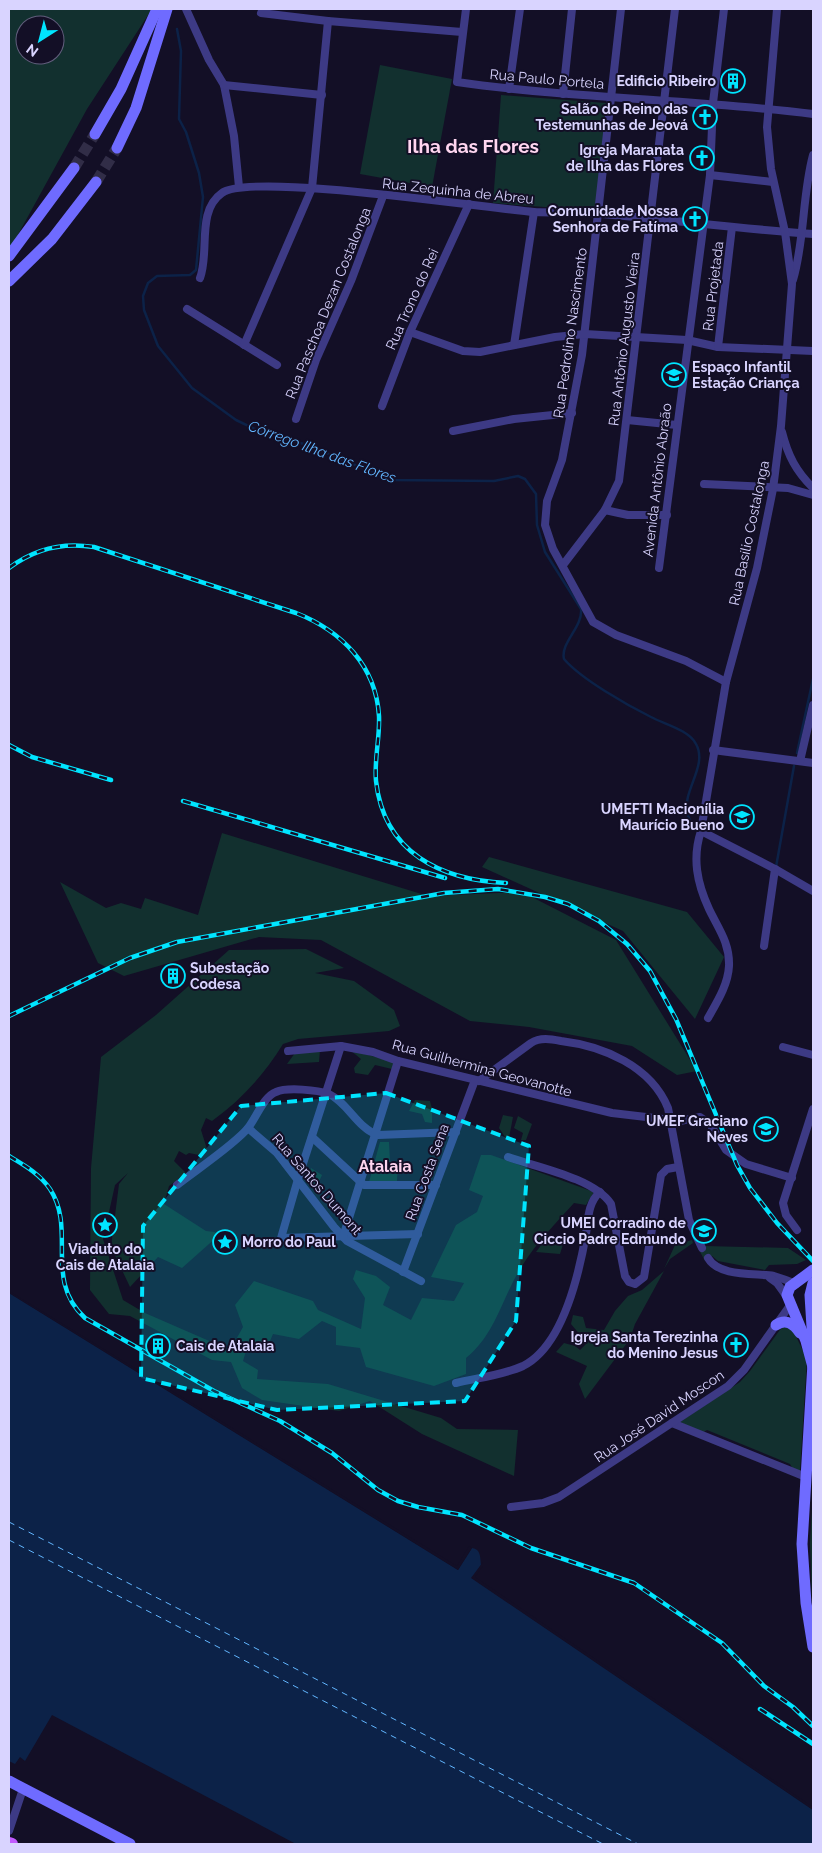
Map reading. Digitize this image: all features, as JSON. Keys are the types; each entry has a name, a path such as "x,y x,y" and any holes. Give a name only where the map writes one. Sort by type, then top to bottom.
{"main road":[{"path":"95,134 121,89 157,9"},
{"path":"117,148 136,108 167,9"},
{"path":"9,256 74,168"},
{"path":"9,281 58,233 96,182"},
{"path":"810,1342 789,1301 789,1289 813,1270"},
{"path":"789,1301 798,1307 804,1306 809,1301 813,1283"},
{"path":"796,1284 806,1287 810,1295 810,1342 813,1365 803,1567 813,1647"},
{"path":"776,1326 784,1321 790,1322 810,1342"},
{"path":"9,1782 130,1844"}],"street":[{"path":"186,9 209,60 224,86 234,136 239,187"},
{"path":"262,11 328,21 462,32 466,9"},
{"path":"509,89 520,9"},
{"path":"562,94 572,9"},
{"name":"Rua Pedrolino Nascimento","path":"621,9 585,334 562,460 547,501 547,534 593,622 616,636 686,660 726,682"},
{"name":"Rua Antônio Augusto Vieira","path":"562,565 605,510 619,481 628,420 636,336 651,218 662,100 675,9"},
{"name":"Avenida Antônio Abraão","path":"659,568 687,340 710,175 713,103 724,9"},
{"name":"Rua Basílio Costalonga","path":"708,1018 727,980 730,964 723,934 708,908 695,855 701,832 713,750 726,682 757,568 773,488 781,426 785,351 792,284 785,232 773,182 768,146 767,109 777,9"},
{"path":"244,345 312,188 328,21"},
{"name":"Rua Paulo Portela","path":"462,32 457,82 562,94 713,103 813,114"},
{"path":"224,86 322,95"},
{"path":"792,284 804,233 809,175 813,155"},
{"path":"710,175 773,182"},
{"name":"Rua Zequinha de Abreu","path":"200,278 204,263 206,228 210,208 224,191 239,187 312,188 534,212 651,218 813,234"},
{"name":"Rua Paschoa Dezan Costalonga","path":"296,420 316,360 351,281 383,196"},
{"name":"Rua Trono do Rei","path":"382,406 410,332 469,204"},
{"path":"514,345 534,212"},
{"name":"Rua Projetada","path":"718,347 732,227"},
{"path":"187,309 277,365"},
{"path":"410,332 463,351 480,352 585,334 687,340 718,347 813,351"},
{"path":"453,432 514,419 572,413"},
{"path":"628,420 677,425"},
{"path":"781,426 790,459 813,488"},
{"path":"704,484 788,488 813,495"},
{"path":"605,510 628,515 667,515"},
{"path":"800,761 813,705"},
{"path":"713,750 813,763"},
{"path":"701,832 775,869 813,891"},
{"path":"764,946 775,869"},
{"path":"477,1081 537,1040 579,1044 609,1053 633,1066 660,1093 670,1119 689,1220 702,1248"},
{"path":"341,1046 281,1238 418,1234"},
{"name":"Rua Guilhermina Geovanotte","path":"288,1050 341,1046 374,1052 398,1061 595,1110 670,1119 680,1122 696,1117 705,1120 726,1150 754,1168 792,1178"},
{"path":"783,1047 813,1055"},
{"path":"343,1237 398,1061"},
{"name":"Rua Costa Sena","path":"403,1272 477,1081"},
{"path":"177,1185 248,1128 270,1096 276,1091 313,1090 326,1093 340,1102 375,1134 456,1132"},
{"path":"797,1230 788,1218 784,1208 813,1109"},
{"name":"Rua Santos Dumont","path":"248,1128 272,1147 343,1237 359,1249 421,1281"},
{"path":"312,1137 360,1182 368,1187 436,1185"},
{"path":"508,1157 584,1183 600,1192 610,1204 625,1276 629,1282 638,1283 644,1277 661,1175 667,1169 678,1167"},
{"path":"456,1384 517,1368 530,1361 543,1349 568,1304 580,1264 591,1206 600,1192"},
{"path":"708,1258 718,1268 777,1277 796,1284"},
{"path":"766,1276 777,1283 789,1301"},
{"name":"Rua José David Moscon","path":"511,1507 543,1503 559,1497 734,1381 776,1326 789,1301"},
{"path":"672,1423 806,1477"},
{"path":"9,1830 22,1789"}],"highlighted area":[{"path":"386,1093 529,1146 516,1321 465,1401 277,1410 141,1378 143,1226 241,1106"}],"green space":[{"path":"9,9 152,9 87,109 9,251"},
{"path":"380,65 452,79 432,187 360,174"},
{"path":"501,95 606,103 598,211 493,203"},
{"path":"222,833 428,896 522,892 616,940 697,1071 677,1075 632,1046 529,1027 470,1021 321,940 259,937 124,976 98,963 60,882 106,908 121,903 141,909 145,898 198,915"},
{"path":"489,857 687,912 724,957 695,1019 623,931 482,867"},
{"path":"306,949 344,968 315,973 354,981 394,1010 400,1026 389,1031 298,1039 283,1044 268,1066 242,1096 212,1121 206,1118 201,1130 207,1149 199,1155 189,1153 186,1155 179,1151 174,1161 186,1173 169,1186 164,1204 206,1231 215,1232 218,1236 182,1268 158,1257 130,1287 111,1247 119,1184 128,1173 115,1185 103,1239 123,1300 145,1313 230,1350 243,1327 235,1305 254,1281 313,1301 318,1310 361,1329 365,1298 353,1279 356,1270 376,1276 390,1287 383,1305 411,1320 422,1298 454,1301 464,1283 431,1277 456,1225 477,1212 483,1196 469,1190 481,1155 491,1155 594,1192 586,1205 574,1203 534,1249 515,1278 492,1327 485,1338 466,1358 466,1374 434,1386 366,1367 360,1348 336,1345 336,1327 322,1321 299,1339 273,1334 270,1341 247,1348 243,1361 258,1370 257,1379 328,1384 441,1418 457,1429 518,1430 514,1476 422,1434 370,1401 339,1411 262,1400 242,1388 231,1362 212,1360 130,1316 109,1314 90,1290 91,1168 101,1057 156,1015 229,950"},
{"path":"320,1050 319,1062 287,1064 295,1053"},
{"path":"350,1050 394,1062 392,1069 375,1065 368,1075 355,1073 354,1068 361,1059"},
{"path":"415,1100 430,1101 432,1123 425,1122 422,1114 409,1111"},
{"path":"503,1115 513,1117 509,1138 505,1137 499,1128"},
{"path":"518,1116 532,1124 526,1140 521,1140 523,1133 514,1128"},
{"path":"380,1142 389,1142 390,1161 398,1165 397,1181 369,1182"},
{"path":"311,1168 322,1175 316,1188 306,1180"},
{"path":"548,1236 551,1236 555,1245 565,1238 560,1254 536,1252"},
{"path":"692,1240 693,1243 670,1259 664,1269 675,1245"},
{"path":"705,1246 788,1248 806,1260 797,1264 769,1265 765,1270 718,1261 712,1256 705,1261 699,1250"},
{"path":"664,1271 635,1324 630,1339 585,1399 579,1384 587,1366 556,1352 564,1343 575,1346 580,1350 587,1343 571,1324 573,1315 583,1317 586,1328 604,1330 615,1311 628,1296 642,1290"},
{"path":"782,1327 792,1328 807,1359 800,1471 794,1471 790,1464 707,1430 702,1433 680,1422 740,1382"},
{"path":"813,1491 813,1599 812,1599 810,1543"}],"water":[{"path":"9,1293 458,1570 472,1548 477,1550 480,1554 481,1565 472,1578 813,1810 813,1844 296,1844 52,1715 25,1761 20,1757 15,1764 9,1761"}],"pier":[{"path":"9,1291 457,1566 469,1546 472,1548 458,1570 9,1293"},
{"path":"483,1562 483,1566 475,1577 813,1807 813,1810 471,1578"}],"waterway":[{"name":"Córrego Ilha das Flores","path":"177,29 181,51 179,119 186,132 199,173 203,197 196,270 190,275 157,276 148,283 143,296 144,310 158,346 192,388 236,420 259,431 307,445 391,480 494,481 518,476 525,479 536,494 537,525 545,552 581,609 579,622 565,647 564,659 581,675 605,691 656,720 682,731 693,739 699,752 699,760 688,795 687,812 690,821 696,829"},
{"path":"797,753 813,679"},
{"path":"776,867 794,766"}],"ferry route":[{"path":"9,1522 638,1844"},
{"path":"9,1540 603,1844"}],"tunnel":[{"path":"74,168 95,134"},
{"path":"96,182 117,148"}],"railway":[{"path":"9,568 28,556 49,548 60,546 94,547 296,613 328,630 354,652 364,666 371,681 379,716 376,781 381,806 391,827 404,844 420,858 438,868 459,876 482,881 506,883"},
{"path":"9,745 32,757 111,780"},
{"path":"183,801 445,878"},
{"path":"9,1016 130,958 177,942 444,893 498,889 545,897 568,904 599,921 627,944 650,971 676,1019 737,1165 750,1188 777,1223 813,1261"},
{"path":"9,1156 41,1179 50,1189 58,1205 66,1288 73,1303 85,1318 214,1391 280,1421 332,1453 378,1490 398,1501 418,1507 462,1515 531,1548 634,1583 722,1643 764,1686 793,1707 813,1726"},
{"path":"760,1709 813,1744"}],"place":[{"name":"Edificio Ribeiro","path":"733,81"},
{"name":"Salão do Reino das Testemunhas de Jeová","path":"705,117"},
{"name":"Igreja Maranata de Ilha das Flores","path":"702,158"},
{"name":"Comunidade Nossa Senhora de Fatíma","path":"695,219"},
{"name":"Espaço Infantil Estação Criança","path":"674,375"},
{"name":"UMEFTI Macionília Maurício Bueno","path":"742,817"},
{"name":"Subestação Codesa","path":"173,976"},
{"name":"UMEF Graciano Neves","path":"766,1129"},
{"name":"Viaduto do Cais de Atalaia","path":"105,1225"},
{"name":"UMEI Corradino de Ciccio Padre Edmundo","path":"704,1231"},
{"name":"Morro do Paul","path":"225,1242"},
{"name":"Igreja Santa Terezinha do Menino Jesus","path":"736,1345"},
{"name":"Cais de Atalaia","path":"158,1346"}],"district":[{"name":"Ilha das Flores","path":"473,146"},
{"name":"Atalaia","path":"385,1166"}]}
